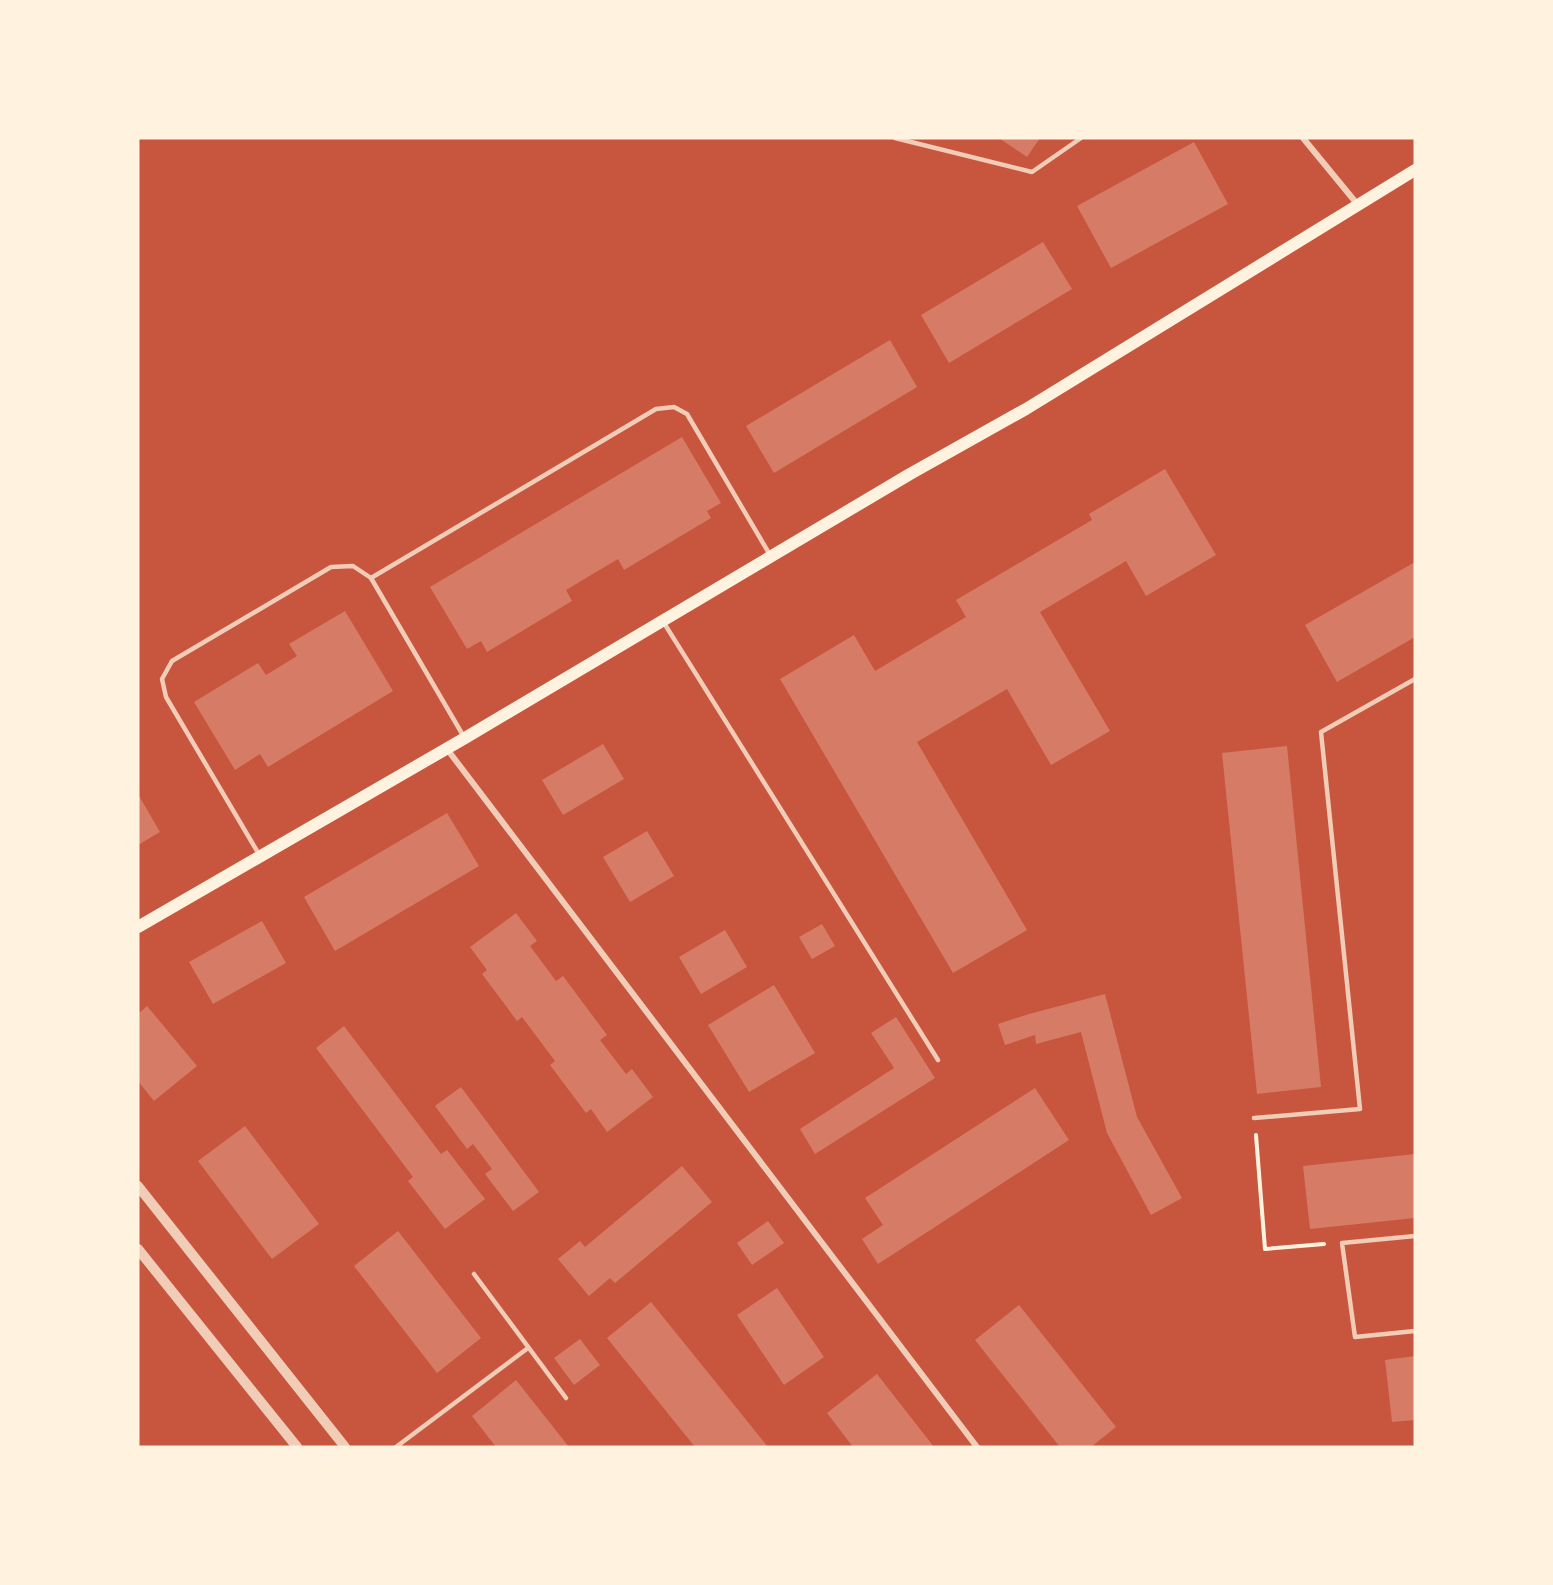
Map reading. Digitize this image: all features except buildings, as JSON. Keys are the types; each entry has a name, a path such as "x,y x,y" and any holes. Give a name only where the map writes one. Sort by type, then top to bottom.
{"main road":[{"path":"138,927 465,738 910,474 1026,409 1415,170"}],"street":[{"path":"1304,138 1359,205"},
{"path":"446,748 977,1447"},
{"path":"138,1186 345,1447"},
{"path":"138,1249 297,1447"}],"lane":[{"path":"895,138 1032,172 1081,138"},
{"path":"371,578 656,409 674,407 687,414 771,556"},
{"path":"260,856 166,697 162,679 172,662 331,567 353,566 371,578 465,738"},
{"path":"663,620 938,1060"},
{"path":"1254,1118 1360,1109 1321,732 1415,678"},
{"path":"1415,1236 1342,1243 1354,1337 1415,1331"},
{"path":"474,1275 566,1398"},
{"path":"396,1447 528,1348"}],"path":[{"path":"1254,1118 1265,1249 1342,1243"}]}
